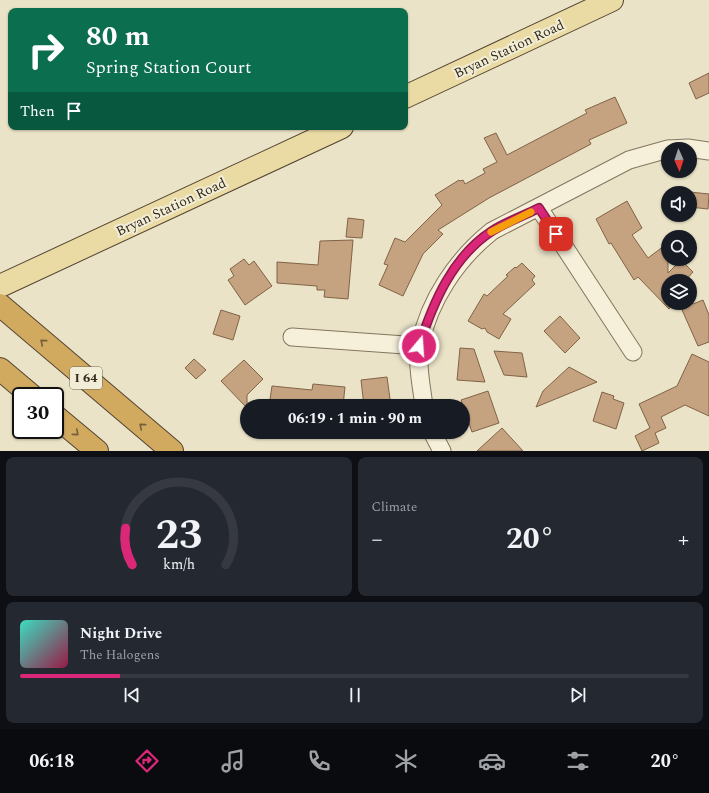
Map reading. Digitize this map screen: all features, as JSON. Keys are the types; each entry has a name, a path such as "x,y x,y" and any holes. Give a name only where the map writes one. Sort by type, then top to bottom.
{"highway":[{"name":"I 64","path":"0,305 172,451"},
{"path":"0,369 21,387"},
{"path":"64,424 96,451"}],"main road":[{"name":"Bryan Station Road","path":"408,96 612,0"},
{"name":"Bryan Station Road","path":"0,286 336,130"}],"street":[{"path":"697,149 709,151"},
{"path":"423,399 420,378 419,346 437,300 458,263 474,245 492,231 539,208 629,160 661,151"},
{"path":"539,208 633,352"},
{"path":"292,337 419,346"},
{"path":"436,439 442,451"}],"building":[{"path":"709,73 709,93 696,99 689,83"},
{"path":"615,97 627,123 589,140 591,144 489,198 438,230 443,234 423,254 403,296 379,285 388,265 384,264 395,238 405,242 442,205 435,195 459,180 463,180 465,184 485,173 483,169 497,162 484,138 496,133 507,155 587,113 585,110"},
{"path":"697,193 709,194 708,209 697,208"},
{"path":"627,201 642,228 632,235 648,258 661,248 661,266 668,266 668,273 675,266 687,266 693,272 691,274 661,274 661,301 638,277 634,280 611,243 609,244 596,219"},
{"path":"348,218 364,220 362,238 346,237"},
{"path":"353,240 348,299 324,297 325,290 317,290 317,286 277,283 277,262 318,265 320,241"},
{"path":"244,259 249,265 254,261 272,286 245,305 228,280 234,276 230,269"},
{"path":"522,263 535,276 532,280 535,284 503,314 511,319 499,339 487,332 485,328 482,329 468,321 484,294 487,296 508,276 506,275"},
{"path":"703,300 709,315 709,342 698,346 682,310 697,310 697,302"},
{"path":"221,310 240,316 233,340 213,334"},
{"path":"560,316 580,338 565,353 544,331"},
{"path":"460,348 474,349 485,382 457,380"},
{"path":"494,351 522,353 527,377 504,375"},
{"path":"692,354 709,362 709,416 685,405 661,417 666,428 655,433 659,443 642,451 635,436 650,428 639,404 677,386"},
{"path":"194,359 206,370 196,379 185,368"},
{"path":"244,360 263,379 247,395 247,399 240,399 240,401 221,381"},
{"path":"569,367 597,382 536,407 543,391"},
{"path":"387,377 390,399 363,399 361,380"},
{"path":"313,384 345,387 344,399 270,399 272,386 312,390"},
{"path":"488,391 499,423 472,432 470,426 470,399 464,399"},
{"path":"602,392 614,396 613,399 624,403 616,429 593,421"},
{"path":"502,428 523,451 477,451"}],"slow traffic":[{"path":"491,232 531,212"}],"route":[{"path":"419,346 428,320 450,275 458,263 474,245 492,231 539,208 556,234"}]}
